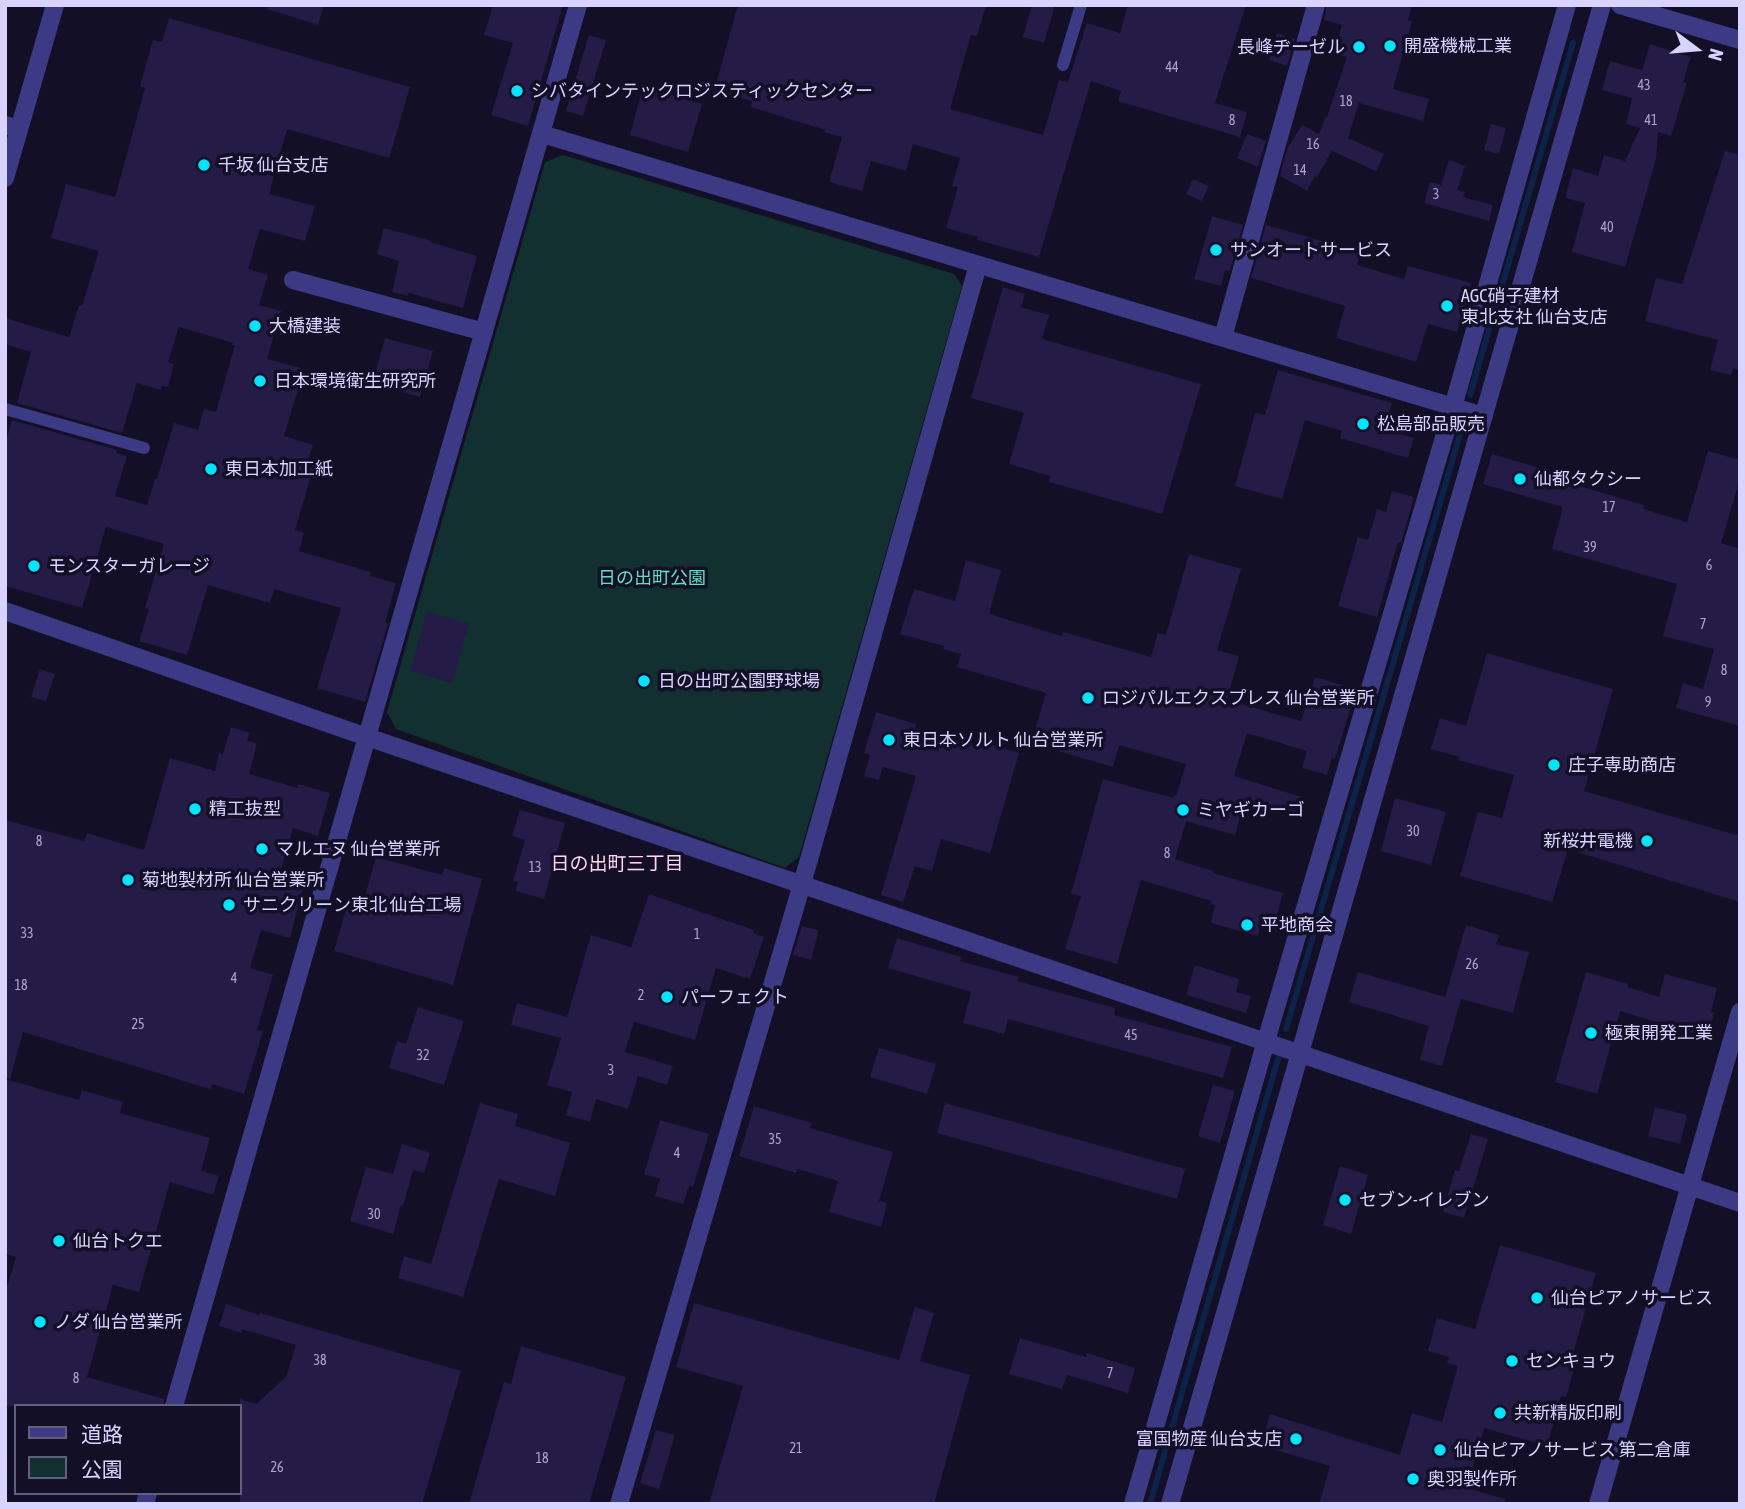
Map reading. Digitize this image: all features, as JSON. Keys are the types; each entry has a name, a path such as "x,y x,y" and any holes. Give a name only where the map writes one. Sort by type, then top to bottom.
{"street":[{"path":"5,178 12,127 55,5"},
{"path":"175,1404 578,5"},
{"path":"1223,337 1316,5"},
{"path":"1133,1504 1453,407 1567,5"},
{"path":"1170,1504 1602,5"},
{"path":"1620,5 1740,40"},
{"path":"542,134 1484,416"},
{"path":"620,1504 802,884 978,265"},
{"path":"293,280 484,332"},
{"path":"5,611 367,737 1740,1203"},
{"path":"1598,1504 1740,1012"}],"lane":[{"path":"1063,65 1081,5"},
{"path":"5,409 144,448"}],"green space":[{"name":"日の出町公園","path":"563,155 954,274 962,286 799,857 785,868 396,729 387,712 545,162"}],"building":[{"path":"268,5 324,5 318,25 267,9"},
{"path":"493,5 563,5 528,126 491,115 513,43 484,35"},
{"path":"738,5 986,5 977,36 971,35 950,109 1043,135 1059,80 1068,82 1087,23 1120,33 1128,5 1246,5 1215,103 1247,112 1240,137 1118,101 1121,91 1091,81 1039,257 977,240 978,237 946,228 958,187 952,186 960,158 913,144 906,171 871,161 862,191 829,182 842,137 751,107 752,101 714,91"},
{"path":"1032,5 1055,5 1044,43 1023,37"},
{"path":"1327,5 1412,5 1408,20 1412,21 1393,89 1429,99 1423,121 1359,103 1348,138 1384,154 1376,171 1332,151 1307,191 1280,176 1287,149 1302,125 1319,134 1347,57 1334,53 1342,25 1324,20"},
{"path":"169,18 410,87 389,158 287,129 269,194 315,206 305,241 260,229 248,269 268,275 259,305 281,311 267,359 304,369 284,436 313,445 306,466 313,469 295,530 304,533 299,551 371,572 370,576 396,583 385,623 388,624 365,702 317,688 341,608 274,589 270,603 208,585 187,655 139,641 149,609 145,608 164,544 106,527 82,608 5,586 5,445 12,420 117,450 116,453 127,456 115,496 147,505 174,423 198,430 204,409 216,412 235,345 232,345 233,343 179,327 168,362 174,364 168,387 162,386 161,390 137,383 122,433 17,403 31,352 5,344 5,318 69,337 99,251 51,238 66,184 115,197 145,88 140,86 153,40 162,42"},
{"path":"1277,33 1295,39 1287,66 1269,60"},
{"path":"589,35 606,40 583,116 566,111"},
{"path":"1650,44 1691,57 1683,82 1687,83 1671,136 1658,132 1656,159 1625,267 1572,252 1585,203 1565,198 1573,168 1598,176 1604,155 1625,161 1640,128 1626,124 1632,98 1602,90 1610,61 1642,70"},
{"path":"643,87 702,104 688,152 630,135"},
{"path":"1491,124 1506,128 1499,154 1484,150"},
{"path":"1247,134 1266,141 1258,167 1237,158"},
{"path":"1725,151 1740,155 1740,370 1733,368 1731,375 1710,370 1718,340 1645,321 1656,278 1682,284"},
{"path":"1449,160 1465,166 1457,190 1465,192 1463,197 1493,205 1489,221 1424,203 1430,182 1441,185"},
{"path":"1193,179 1209,186 1202,201 1186,194"},
{"path":"1212,216 1243,225 1230,271 1225,270 1221,286 1194,279"},
{"path":"1266,225 1361,252 1357,265 1404,279 1408,266 1471,283 1457,332 1428,324 1416,362 1336,338 1345,306 1251,278"},
{"path":"384,228 477,256 463,308 409,293 408,296 392,292 399,261 377,254"},
{"path":"1003,287 1025,294 1021,307 1049,315 1042,339 1201,384 1162,514 1049,482 1050,476 1009,464 1024,413 971,398"},
{"path":"385,338 433,351 420,397 372,384"},
{"path":"1278,370 1392,403 1384,430 1414,438 1408,458 1340,438 1342,431 1305,420 1282,499 1235,486 1255,413 1265,415"},
{"path":"1708,451 1740,460 1740,479 1721,543 1740,549 1740,726 1676,708 1683,683 1703,689 1714,649 1663,636 1677,584 1552,549 1563,507 1483,484 1492,454 1556,473 1555,479 1644,505 1643,509 1687,522"},
{"path":"1392,491 1414,497 1377,617 1338,606 1358,537 1368,540 1377,509 1386,512"},
{"path":"1189,554 1241,569 1217,650 1239,656 1227,700 1301,721 1315,677 1356,689 1335,759 1332,758 1327,775 1302,768 1307,751 1247,733 1234,776 1302,797 1296,817 1261,806 1260,810 1244,805 1235,835 1186,821 1175,859 1283,893 1275,922 1262,918 1258,936 1211,923 1215,905 1210,904 1211,901 1141,880 1117,964 1065,949 1081,896 1071,894 1103,779 1173,798 1186,764 1119,745 1113,767 1031,743 1046,693 957,667 961,654 943,649 944,646 900,634 914,589 955,601 966,560 1001,570 989,614 1062,636 1063,632 1151,657 1158,633 1166,635"},
{"path":"427,611 469,624 452,683 410,671"},
{"path":"1487,653 1613,689 1584,791 1740,836 1740,902 1568,849 1552,902 1460,876 1478,812 1502,818 1514,775 1458,760 1459,757 1431,749 1440,718 1466,726"},
{"path":"40,669 55,674 46,701 31,697"},
{"path":"876,712 916,724 915,728 975,745 977,740 1019,753 990,853 941,839 932,871 915,866 903,902 881,895 916,776 883,767 879,780 864,776 870,755 864,753"},
{"path":"231,727 250,733 247,741 257,743 249,774 298,788 298,784 330,793 318,836 293,828 281,869 306,876 290,938 261,930 250,968 273,975 257,1030 263,1031 244,1094 212,1084 210,1089 23,1032 10,1079 5,1078 5,820 84,841 87,833 144,850 170,758 215,771 219,753 223,754"},
{"path":"1395,798 1446,812 1431,865 1381,851"},
{"path":"520,810 565,823 544,899 516,891 518,882 513,881 525,840 512,836"},
{"path":"376,857 442,875 444,868 482,879 453,985 334,951 349,899 363,903"},
{"path":"649,894 754,930 753,933 764,937 750,979 716,968 695,1040 634,1022 625,1052 673,1066 667,1085 638,1076 628,1109 596,1099 590,1122 566,1115 572,1092 547,1085 561,1038 511,1025 517,1003 567,1017 591,935 631,947"},
{"path":"1466,925 1499,935 1496,944 1529,952 1513,1013 1461,999 1442,1066 1420,1060 1429,1026 1349,1002 1358,972 1445,997"},
{"path":"802,926 819,930 811,960 793,955"},
{"path":"897,938 961,957 960,961 1019,977 1017,981 1115,1008 1114,1015 1232,1047 1223,1078 1008,1019 1004,1034 963,1023 971,992 888,968"},
{"path":"1195,965 1239,979 1236,992 1251,996 1246,1013 1186,995"},
{"path":"1586,972 1628,984 1627,987 1659,997 1665,974 1717,988 1707,1037 1620,1011 1597,1094 1555,1082"},
{"path":"418,1007 464,1021 444,1085 389,1068 397,1041 406,1044"},
{"path":"879,1048 936,1064 927,1094 870,1077"},
{"path":"5,1079 79,1100 82,1090 123,1102 120,1113 210,1138 201,1171 219,1176 213,1195 170,1182 139,1292 113,1285 87,1377 164,1399 163,1404 5,1406 5,1293 16,1257 5,1254"},
{"path":"1213,1085 1235,1091 1220,1143 1198,1136"},
{"path":"480,1103 518,1114 515,1126 570,1143 555,1196 499,1179 463,1297 398,1278 404,1256 431,1264"},
{"path":"945,1103 1185,1169 1177,1199 937,1133"},
{"path":"754,1106 812,1123 810,1128 893,1152 879,1201 887,1203 881,1227 829,1212 838,1181 798,1169 796,1173 739,1156"},
{"path":"1655,1107 1687,1115 1680,1144 1648,1136"},
{"path":"660,1120 709,1134 693,1187 689,1186 683,1204 655,1196 660,1179 644,1174"},
{"path":"1471,1134 1488,1139 1464,1218 1443,1212 1455,1170 1459,1171"},
{"path":"402,1144 430,1153 424,1173 413,1170 393,1234 350,1221 366,1167 393,1174"},
{"name":"セブン-イレブン","path":"1340,1166 1368,1175 1351,1234 1323,1225"},
{"path":"1500,1245 1596,1273 1572,1357 1577,1359 1566,1397 1561,1396 1547,1446 1484,1428 1467,1488 1505,1499 1504,1504 1319,1504 1330,1466 1261,1446 1270,1414 1400,1455 1412,1413 1442,1422 1458,1366 1447,1363 1449,1357 1428,1351 1437,1318 1475,1329"},
{"path":"694,1303 899,1360 915,1307 934,1313 920,1361 970,1375 934,1504 709,1504 743,1386 676,1367"},
{"path":"226,1304 461,1371 422,1504 240,1504 240,1399 256,1404 286,1377 296,1345 242,1329 241,1333 219,1326"},
{"path":"1020,1338 1086,1357 1087,1353 1135,1368 1128,1393 1067,1375 1062,1389 1009,1374"},
{"path":"521,1346 626,1377 589,1504 469,1504 504,1382 511,1384"},
{"path":"656,1430 675,1435 659,1489 640,1483"}],"waterway":[{"path":"1470,395 1573,43"},
{"path":"1286,1029 1463,424"},
{"path":"1150,1504 1278,1059"}],"place":[{"name":"開盛機械工業","path":"1390,46"},
{"name":"長峰ヂーゼル","path":"1359,47"},
{"name":"シバタインテックロジスティックセンター","path":"517,91"},
{"name":"千坂 仙台支店","path":"204,165"},
{"name":"サンオートサービス","path":"1216,250"},
{"name":"AGC硝子建材 東北支社 仙台支店","path":"1447,306"},
{"name":"大橋建装","path":"255,326"},
{"name":"日本環境衛生研究所","path":"260,381"},
{"name":"松島部品販売","path":"1363,424"},
{"name":"東日本加工紙","path":"211,469"},
{"name":"仙都タクシー","path":"1520,479"},
{"name":"モンスターガレージ","path":"34,566"},
{"name":"日の出町公園野球場","path":"644,681"},
{"name":"ロジパルエクスプレス 仙台営業所","path":"1088,698"},
{"name":"東日本ソルト 仙台営業所","path":"889,740"},
{"name":"庄子専助商店","path":"1554,765"},
{"name":"精工抜型","path":"195,809"},
{"name":"ミヤギカーゴ","path":"1183,810"},
{"name":"新桜井電機","path":"1647,841"},
{"name":"マルエヌ 仙台営業所","path":"262,849"},
{"name":"菊地製材所 仙台営業所","path":"128,880"},
{"name":"サニクリーン東北 仙台工場","path":"229,905"},
{"name":"平地商会","path":"1247,925"},
{"name":"パーフェクト","path":"667,997"},
{"name":"極東開発工業","path":"1591,1033"},
{"name":"セブン-イレブン","path":"1345,1200"},
{"name":"仙台トクエ","path":"59,1241"},
{"name":"仙台ピアノサービス","path":"1537,1298"},
{"name":"ノダ 仙台営業所","path":"40,1322"},
{"name":"センキョウ","path":"1512,1361"},
{"name":"共新精版印刷","path":"1500,1413"},
{"name":"富国物産 仙台支店","path":"1296,1439"},
{"name":"仙台ピアノサービス 第二倉庫","path":"1440,1450"},
{"name":"奥羽製作所","path":"1413,1479"}],"district":[{"name":"日の出町三丁目","path":"617,864"}]}
